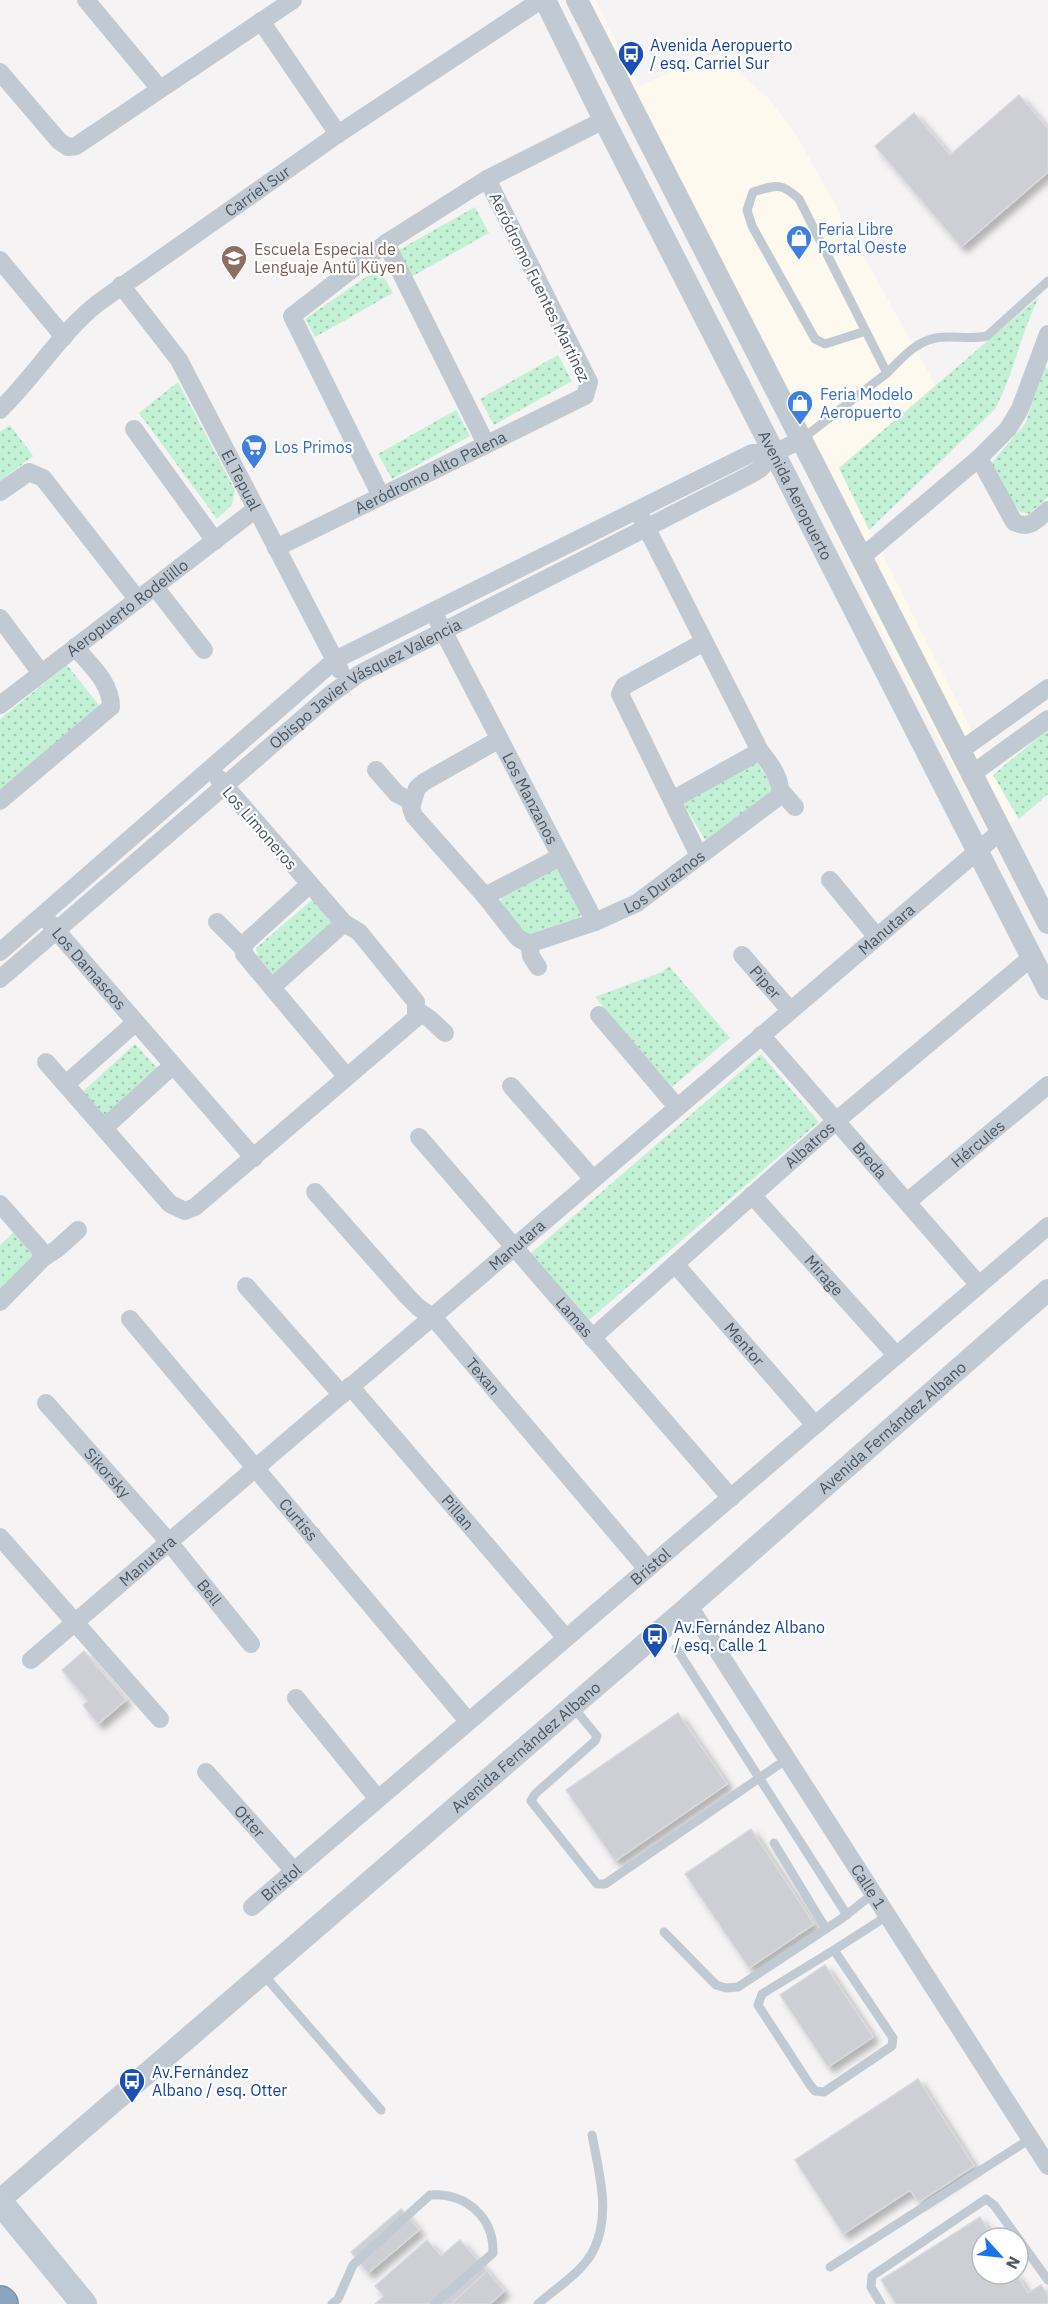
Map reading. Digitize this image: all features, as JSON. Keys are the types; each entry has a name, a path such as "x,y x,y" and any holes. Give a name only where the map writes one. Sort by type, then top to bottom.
{"main road":[{"path":"0,2201 84,2304"}],"street":[{"path":"86,0 160,89"},
{"path":"0,72 59,141 68,147 86,141 293,0"},
{"name":"Avenida Aeropuerto","path":"543,0 1048,989"},
{"name":"Carriel Sur","path":"0,410 31,379 88,311 121,285 338,134 543,0"},
{"name":"Avenida Aeropuerto","path":"577,0 1048,923"},
{"path":"261,21 338,134"},
{"path":"381,495 292,316 386,243 487,179 604,120"},
{"name":"Aeródromo Fuentes Martínez","path":"487,179 589,382 585,396"},
{"path":"386,243 486,444"},
{"path":"0,260 64,337"},
{"name":"El Tepual","path":"121,285 179,360 347,682"},
{"path":"862,557 979,458 1014,419 1048,334"},
{"name":"Aeródromo Alto Palena","path":"276,548 585,396"},
{"path":"134,429 215,541"},
{"name":"Obispo Javier Vásquez Valencia","path":"0,979 347,682 643,520 752,453 774,453 801,440"},
{"path":"979,458 1014,522 1023,527 1030,526 1048,510"},
{"path":"0,492 29,472 43,478 138,600"},
{"name":"Aeropuerto Rodelillo","path":"0,705 256,509"},
{"path":"643,520 760,751 780,784 781,791 795,807"},
{"name":"Obispo Javier Vásquez Valencia","path":"0,952 211,771 335,660 434,612 643,520"},
{"path":"155,587 204,650"},
{"name":"Los Manzanos","path":"434,612 498,740 512,759 595,922"},
{"path":"0,618 41,673"},
{"path":"699,856 621,699 621,690 704,642"},
{"path":"0,801 111,706 111,698 105,683 75,647"},
{"path":"960,750 1048,687"},
{"path":"972,774 1048,719"},
{"name":"Los Manzanos","path":"411,801 417,788 424,782 498,740"},
{"path":"672,800 760,751"},
{"path":"376,770 397,794 411,801 414,816 485,896 518,938 530,944 531,956 538,967"},
{"name":"Los Limoneros","path":"211,771 344,923 359,933 416,1002 418,1011 430,1018 445,1034"},
{"name":"Los Duraznos","path":"530,944 595,922 638,903 778,797 781,791"},
{"name":"Manutara","path":"31,1660 977,849 1001,831"},
{"name":"Los Manzanos","path":"485,896 561,857"},
{"path":"830,880 877,937"},
{"name":"Los Limoneros","path":"243,948 244,944 310,884"},
{"name":"Los Damascos","path":"43,915 254,1158"},
{"path":"217,922 243,948 244,954 346,1076"},
{"path":"272,987 344,923"},
{"name":"Piper","path":"742,955 790,1010"},
{"name":"Albatros","path":"592,1338 837,1121 1032,957"},
{"path":"46,1062 170,1204 185,1211 195,1207 254,1158 346,1076 403,1030 416,1018 418,1011"},
{"path":"599,1015 677,1107"},
{"name":"Los Damascos","path":"66,1084 135,1023"},
{"name":"Breda","path":"761,1035 979,1285"},
{"path":"104,1128 172,1066"},
{"name":"Hércules","path":"907,1202 1048,1085"},
{"path":"511,1086 593,1179"},
{"name":"Lamas","path":"419,1137 730,1498"},
{"name":"Texan","path":"315,1192 407,1296 433,1317 646,1569"},
{"name":"Mirage","path":"752,1195 896,1355"},
{"path":"0,1204 6,1224 39,1248 43,1258"},
{"name":"Bristol","path":"252,1907 1048,1226"},
{"path":"0,1302 43,1258 57,1250 78,1230"},
{"name":"Mentor","path":"675,1264 815,1425"},
{"name":"Pillan","path":"246,1286 346,1390 566,1638"},
{"name":"Avenida Fernández Albano","path":"0,2201 689,1606 1048,1290"},
{"name":"Curtiss","path":"130,1319 468,1721"},
{"name":"Sikorsky","path":"46,1403 169,1542"},
{"path":"0,1537 160,1719"},
{"name":"Bell","path":"169,1542 251,1644"},
{"name":"Calle 1","path":"689,1606 1048,2166"},
{"path":"296,1698 378,1799"},
{"name":"Otter","path":"206,1772 294,1871"}],"lane":[{"path":"866,331 825,344 815,339 752,226 747,210 753,192 775,185 788,188 799,199 866,331 887,373"},
{"path":"801,440 887,373 911,349 934,338 974,339 987,336 1048,281"},
{"path":"676,1648 847,1915"},
{"path":"572,1707 597,1736 596,1741 536,1794 531,1802 597,1884 605,1884 787,1759"},
{"path":"774,1843 826,1929"},
{"path":"664,1932 716,1984 726,1988 738,1987 847,1915 873,1894"},
{"path":"834,1950 894,2038 892,2046 824,2092 815,2091 810,2085 758,2005 762,1994 887,1916"},
{"path":"262,1973 381,2110"},
{"path":"538,2304 578,2269 594,2251 601,2227 603,2199 592,2136"},
{"path":"830,2267 1030,2139"},
{"path":"332,2304 338,2299 353,2265 430,2195 441,2194 461,2199 477,2210 489,2226 493,2253 435,2304"},
{"path":"881,2304 871,2287 872,2276 986,2199 994,2205 1048,2280"}],"shaded area":[{"name":"Feria Libre Portal Oeste","path":"566,0 595,0 639,86 717,53 769,99 797,136 936,386 839,468 1016,819 991,837 888,644 763,385"}],"green space":[{"path":"475,207 489,233 411,277 397,251"},
{"path":"379,268 393,293 315,337 305,319"},
{"path":"1039,297 995,409 869,530 839,468"},
{"path":"558,355 572,381 494,425 480,399"},
{"path":"1045,366 1048,370 1048,497 1029,514 1020,512 987,468 1025,424"},
{"path":"178,382 235,490 232,505 217,519 139,413"},
{"path":"456,410 470,436 392,479 378,454"},
{"path":"10,425 33,456 0,481 0,432"},
{"path":"67,665 102,709 0,792 0,719"},
{"path":"1048,729 1048,794 1019,819 993,775"},
{"path":"756,761 770,781 770,793 706,841 681,800"},
{"path":"550,868 566,872 583,911 577,923 540,936 526,934 501,905 502,892"},
{"path":"313,899 333,922 274,975 258,957 256,948"},
{"path":"669,966 730,1038 672,1087 595,997 662,972"},
{"path":"135,1044 158,1069 103,1121 80,1094"},
{"path":"761,1054 819,1122 588,1321 530,1254"},
{"path":"15,1231 38,1256 0,1291 0,1245"}],"building":[{"path":"1019,95 1048,129 1048,172 961,247 875,146 914,113 950,155"},
{"path":"84,1651 126,1700 98,1724 83,1705 88,1701 62,1670"},
{"path":"678,1713 727,1784 615,1861 566,1790"},
{"path":"751,1829 814,1924 749,1968 685,1874"},
{"path":"825,1965 873,2037 828,2067 780,1995"},
{"path":"918,2079 974,2166 919,2202 910,2190 843,2234 795,2160"},
{"path":"401,2209 419,2230 368,2273 351,2252"},
{"path":"980,2217 986,2226 970,2226 970,2286 1024,2286 1028,2293 1041,2285 1048,2295 1048,2304 896,2304 881,2280"},
{"path":"427,2240 441,2256 460,2240 487,2271 451,2304 375,2304 384,2296 375,2286"},
{"path":"487,2271 504,2291 490,2304 451,2304"}],"place":[{"name":"Avenida Aeropuerto / esq. Carriel Sur","path":"631,77"},
{"name":"Feria Libre Portal Oeste","path":"799,261"},
{"name":"Escuela Especial de Lenguaje Antü Küyen","path":"234,281"},
{"name":"Feria Modelo Aeropuerto","path":"800,426"},
{"name":"Los Primos","path":"254,470"},
{"name":"Av.Fernández Albano / esq. Calle 1","path":"655,1659"},
{"name":"Av.Fernández Albano / esq. Otter","path":"132,2104"}]}
